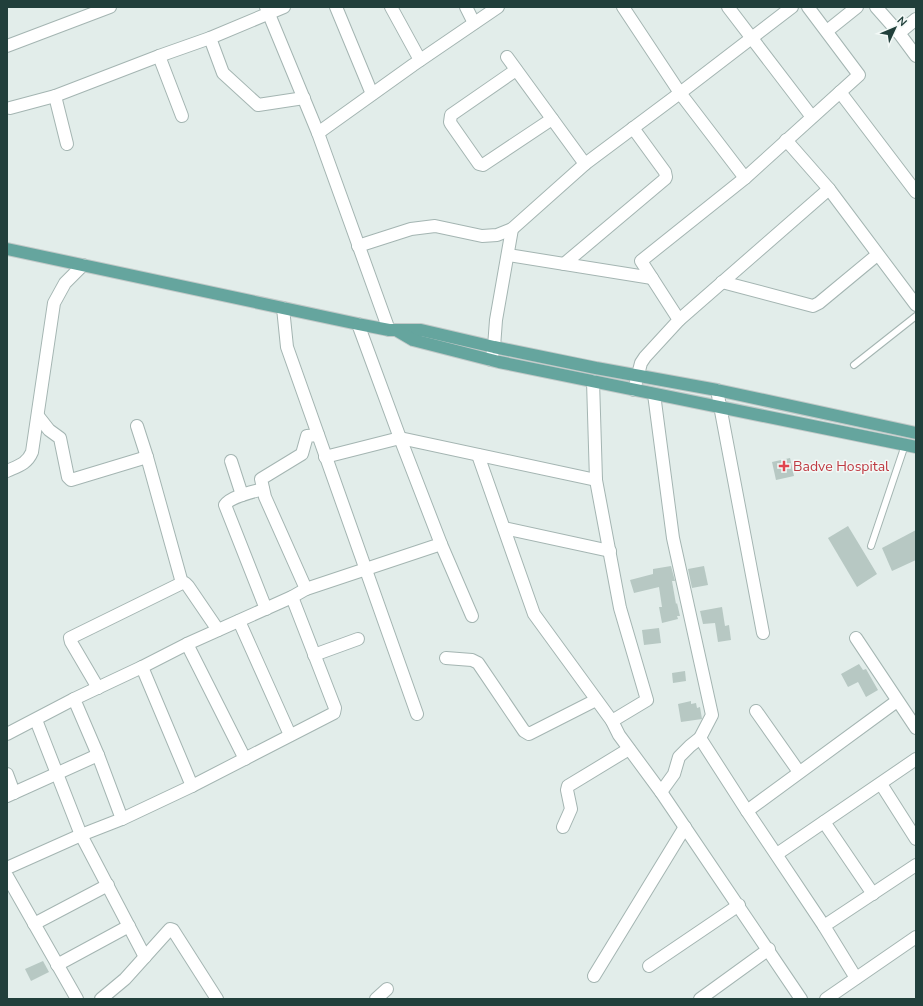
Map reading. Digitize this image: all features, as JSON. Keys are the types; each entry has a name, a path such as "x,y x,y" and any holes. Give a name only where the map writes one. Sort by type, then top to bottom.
{"main road":[{"path":"7,249 358,324 393,330 421,330 494,347 637,376 717,390 916,433"},
{"path":"393,330 414,340 491,360 910,446"}],"street":[{"path":"7,46 110,7"},
{"path":"10,108 55,96 210,38 268,11 284,7"},
{"path":"336,7 372,94"},
{"path":"392,7 420,60"},
{"path":"466,7 474,23"},
{"path":"318,133 420,60 498,7"},
{"path":"624,7 680,93 745,178"},
{"path":"728,7 812,117"},
{"path":"358,246 412,229 434,226 482,236 497,235 512,229 585,164 792,7"},
{"path":"679,320 641,261 745,178 859,74 808,7"},
{"path":"827,31 856,7"},
{"path":"876,7 916,56"},
{"path":"268,11 318,133 358,246 393,330"},
{"path":"899,34 916,19"},
{"path":"210,38 223,73 258,105 304,98"},
{"path":"159,56 182,116"},
{"path":"506,57 585,164"},
{"path":"516,70 451,115 451,124 479,164 483,165 552,119"},
{"path":"840,92 916,192"},
{"path":"55,96 67,144"},
{"path":"564,264 665,179 665,172 633,128"},
{"path":"786,140 829,189 916,305"},
{"path":"634,390 641,363 679,320 829,189"},
{"path":"491,360 494,347 496,320 512,229"},
{"path":"508,255 652,278"},
{"path":"722,282 813,306 819,304 877,255"},
{"path":"7,471 24,464 30,458 38,416 54,303 65,283 83,265"},
{"path":"283,308 287,348 417,714"},
{"path":"358,324 441,544 472,616"},
{"path":"593,381 596,480 620,608 647,700 612,721"},
{"path":"717,390 763,633"},
{"path":"654,394 673,538 712,715 700,738 679,757 674,774 661,792"},
{"path":"38,416 49,430 60,438 68,477 71,480 147,457"},
{"path":"137,426 182,583"},
{"path":"306,589 265,497 261,479 302,454 308,436 318,435"},
{"path":"325,457 400,438 596,480"},
{"path":"478,455 534,614 612,721 619,735 661,792 769,949 801,999"},
{"path":"231,461 242,495"},
{"path":"263,489 242,495 225,505 266,609"},
{"path":"504,528 610,551"},
{"path":"7,734 74,699 187,644 292,597 306,589 441,544"},
{"path":"98,688 70,642 70,638 182,583 185,583 188,586 218,630"},
{"path":"7,868 122,819 192,786 331,715 335,711 292,597"},
{"path":"239,621 290,735"},
{"path":"856,638 916,728"},
{"path":"314,655 358,639"},
{"path":"187,644 245,759"},
{"path":"446,658 472,660 478,663 524,731 529,734 596,700"},
{"path":"142,667 192,786"},
{"path":"74,699 98,755 122,819"},
{"path":"747,811 897,701"},
{"path":"756,711 799,772"},
{"path":"36,720 82,835 145,957"},
{"path":"700,738 824,926 856,978"},
{"path":"563,827 571,809 567,790 568,786 629,749"},
{"path":"7,774 10,794 98,755"},
{"path":"777,854 916,759"},
{"path":"881,784 916,839"},
{"path":"824,822 873,894"},
{"path":"594,976 685,827"},
{"path":"824,926 916,865"},
{"path":"7,876 77,999"},
{"path":"34,924 108,885"},
{"path":"649,966 739,906"},
{"path":"57,965 129,926"},
{"path":"101,999 118,986 169,930 172,929 217,999"},
{"path":"826,999 916,937"},
{"path":"700,999 769,949"},
{"path":"376,999 387,989"}],"lane":[{"path":"854,365 916,316"},
{"path":"871,546 910,446"}],"building":[{"path":"790,458 794,476 776,480 772,462"},
{"path":"848,526 877,574 857,587 828,538"},
{"path":"916,530 916,560 892,571 882,548"},
{"path":"671,566 675,581 672,581 676,604 677,603 680,616 677,616 678,619 662,623 659,607 662,607 659,587 634,593 630,580 653,574 653,569"},
{"path":"704,566 708,585 692,588 688,569"},
{"path":"722,607 725,626 729,625 731,640 718,642 715,623 703,624 700,611"},
{"path":"659,628 661,643 644,645 642,630"},
{"path":"859,664 863,670 866,669 878,690 866,697 858,682 848,687 841,674"},
{"path":"685,671 686,681 673,683 672,673"},
{"path":"691,701 691,704 696,703 697,708 700,707 702,719 681,722 678,704"},
{"path":"43,961 49,972 31,981 25,969"}],"place":[{"name":"Badve Hospital","path":"784,466"}]}
